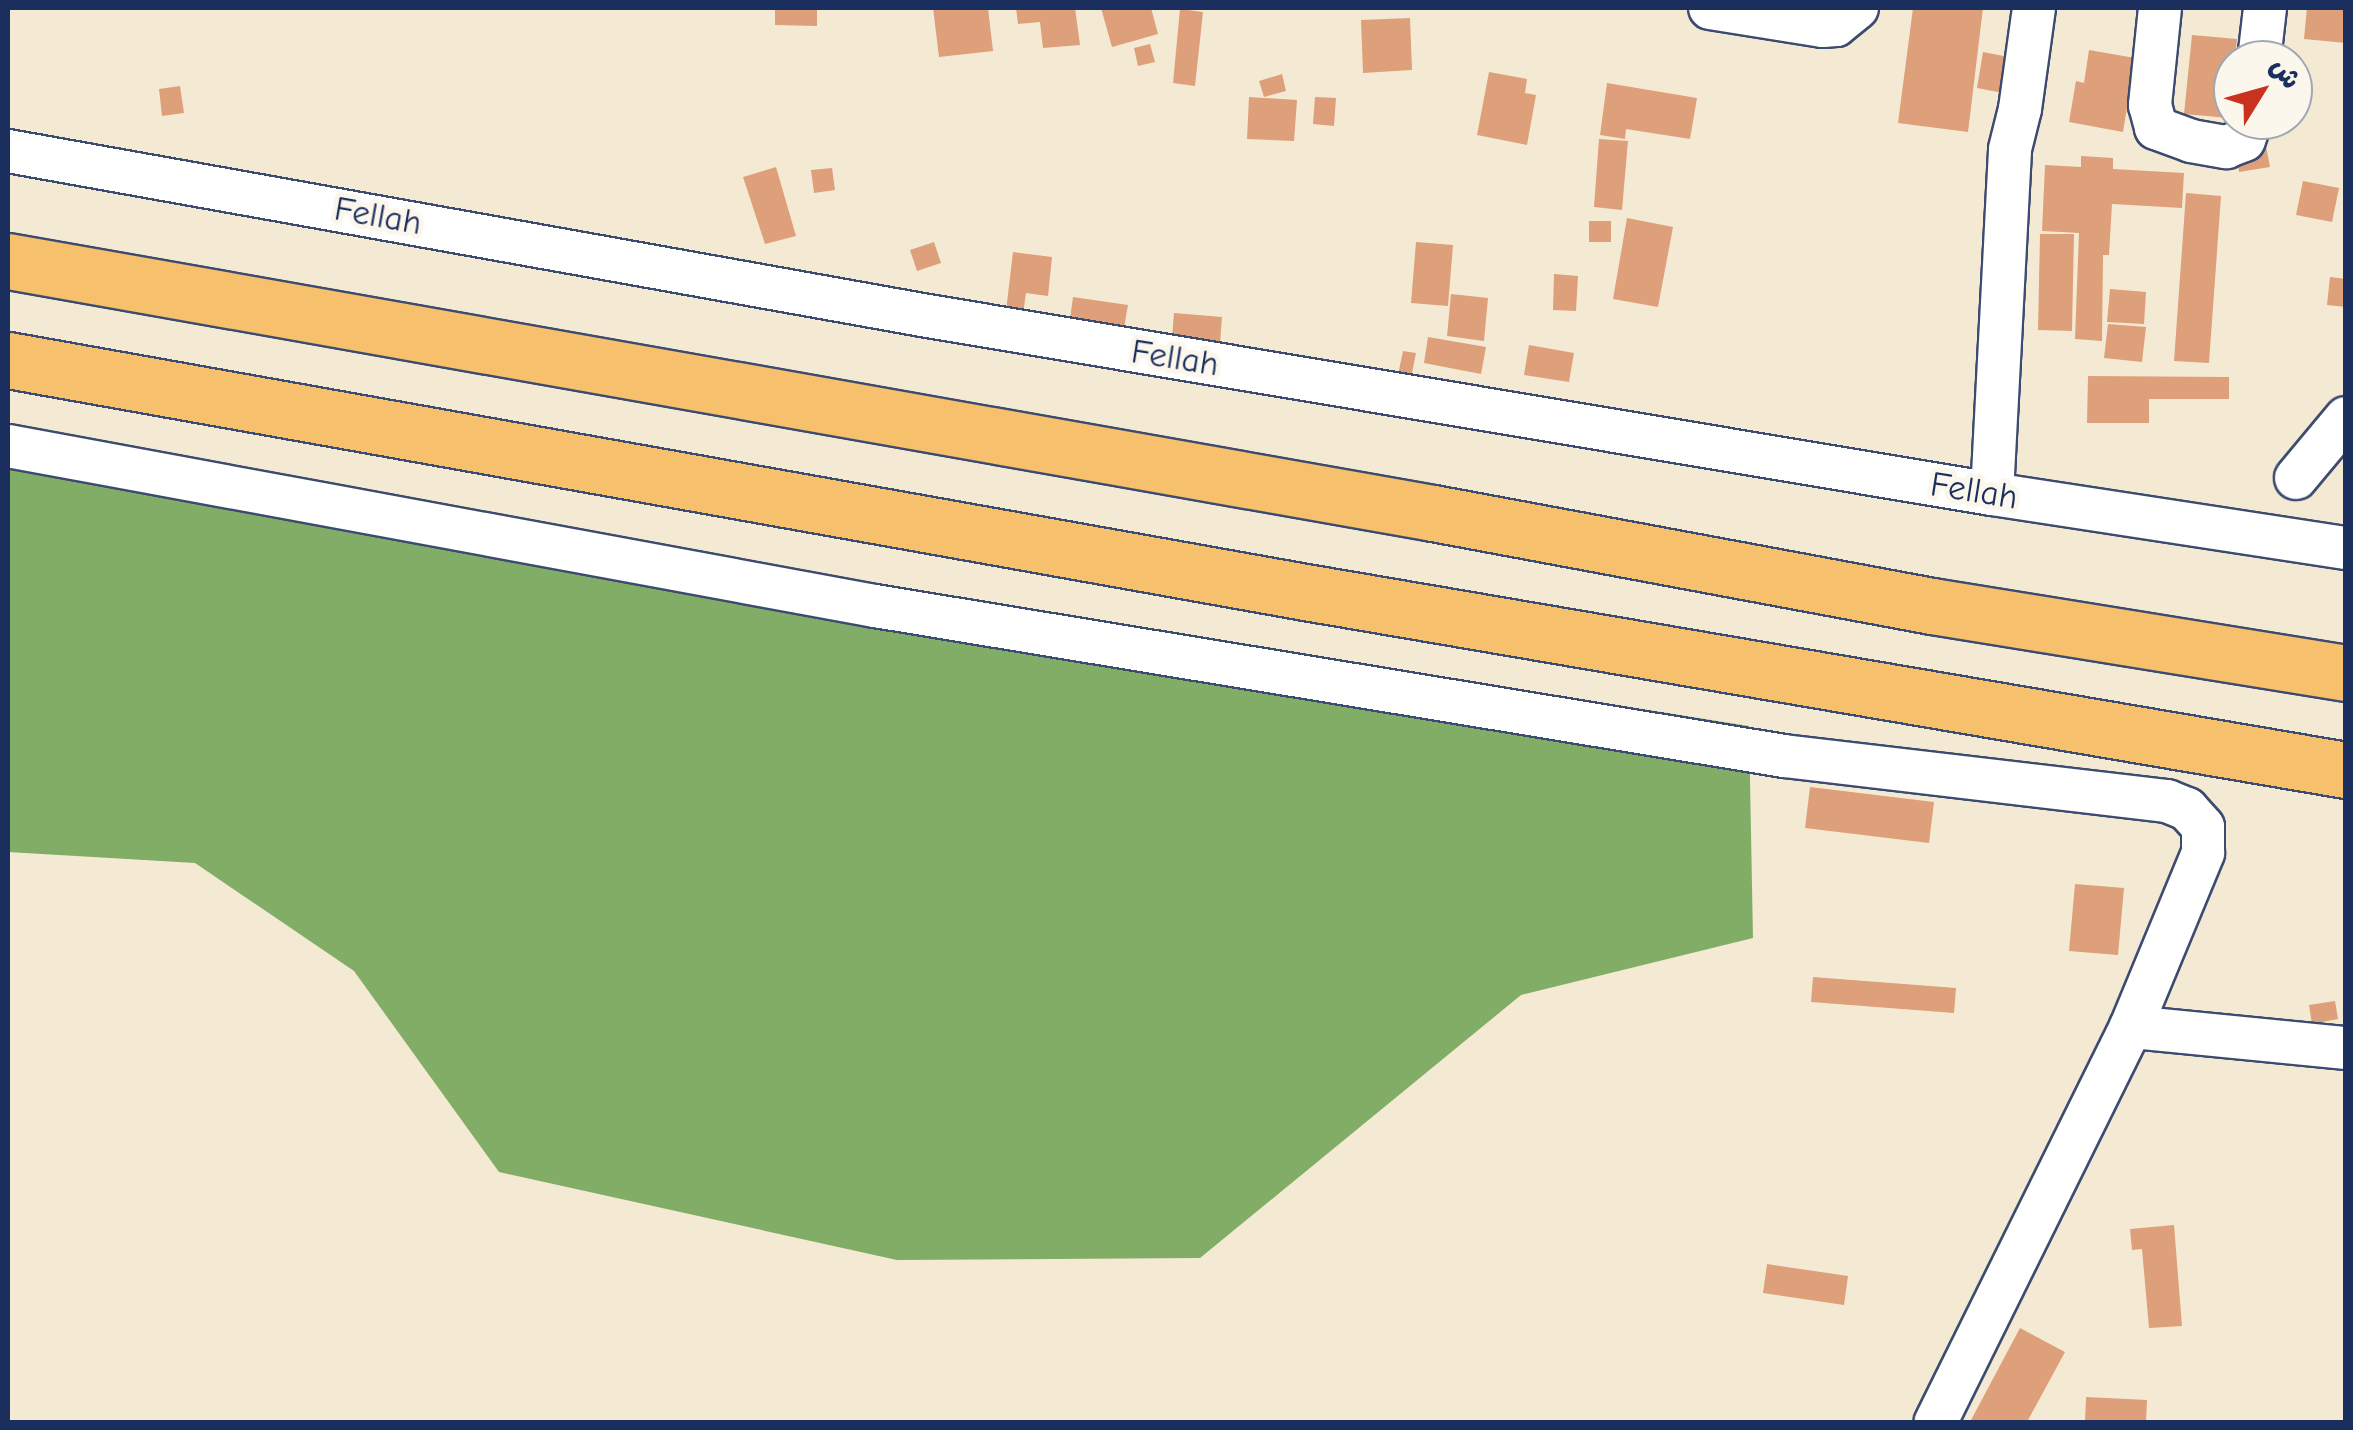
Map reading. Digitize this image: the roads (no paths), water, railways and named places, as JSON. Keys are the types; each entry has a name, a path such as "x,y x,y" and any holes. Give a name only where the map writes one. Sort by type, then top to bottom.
{"highway":[{"path":"8,261 1414,509 1932,606 2346,673"},
{"path":"8,360 1317,594 2346,770"}],"street":[{"path":"1710,8 1823,26 1836,25 1856,8"},
{"path":"1992,494 2010,149 2020,109 2034,8"},
{"path":"2160,8 2150,105 2156,128 2190,141 2226,146 2244,140"},
{"path":"2261,40 2265,8"},
{"name":"Fellah","path":"8,151 922,315 1992,494 2346,548"},
{"path":"2296,478 2346,418"},
{"path":"8,446 875,606 1784,756 2178,804 2203,827 2204,853 2131,1026 1936,1422"},
{"path":"2131,1026 2346,1048"}]}
